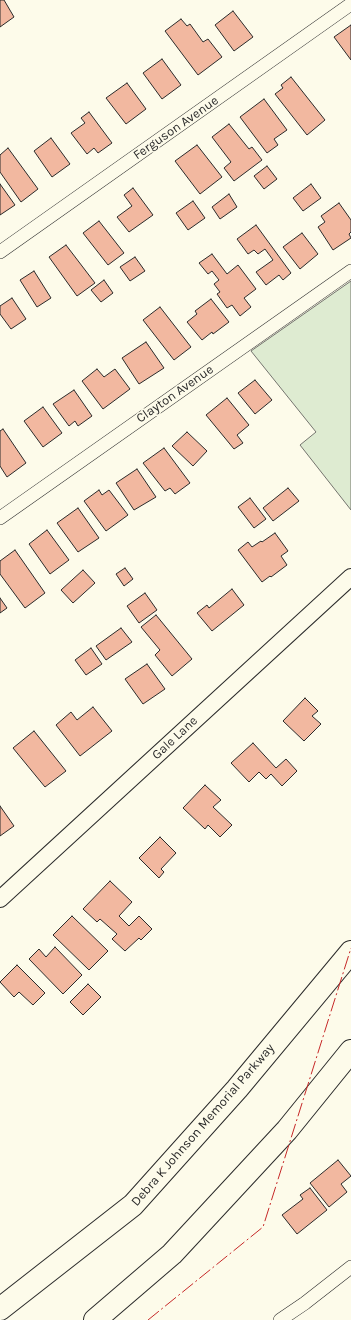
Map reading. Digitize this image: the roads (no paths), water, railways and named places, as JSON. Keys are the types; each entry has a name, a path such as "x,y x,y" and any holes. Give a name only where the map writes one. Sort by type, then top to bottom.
{"highway":[{"name":"Debra K Johnson Memorial Parkway","path":"0,1309 133,1205 237,1089 351,952"},
{"path":"95,1320 172,1254 287,1130 351,1050"}],"street":[{"name":"Ferguson Avenue","path":"0,252 351,4"},
{"name":"Clayton Avenue","path":"0,518 351,271"},
{"name":"Gale Lane","path":"0,899 351,577"},
{"path":"280,1320 305,1303 351,1267"}]}
